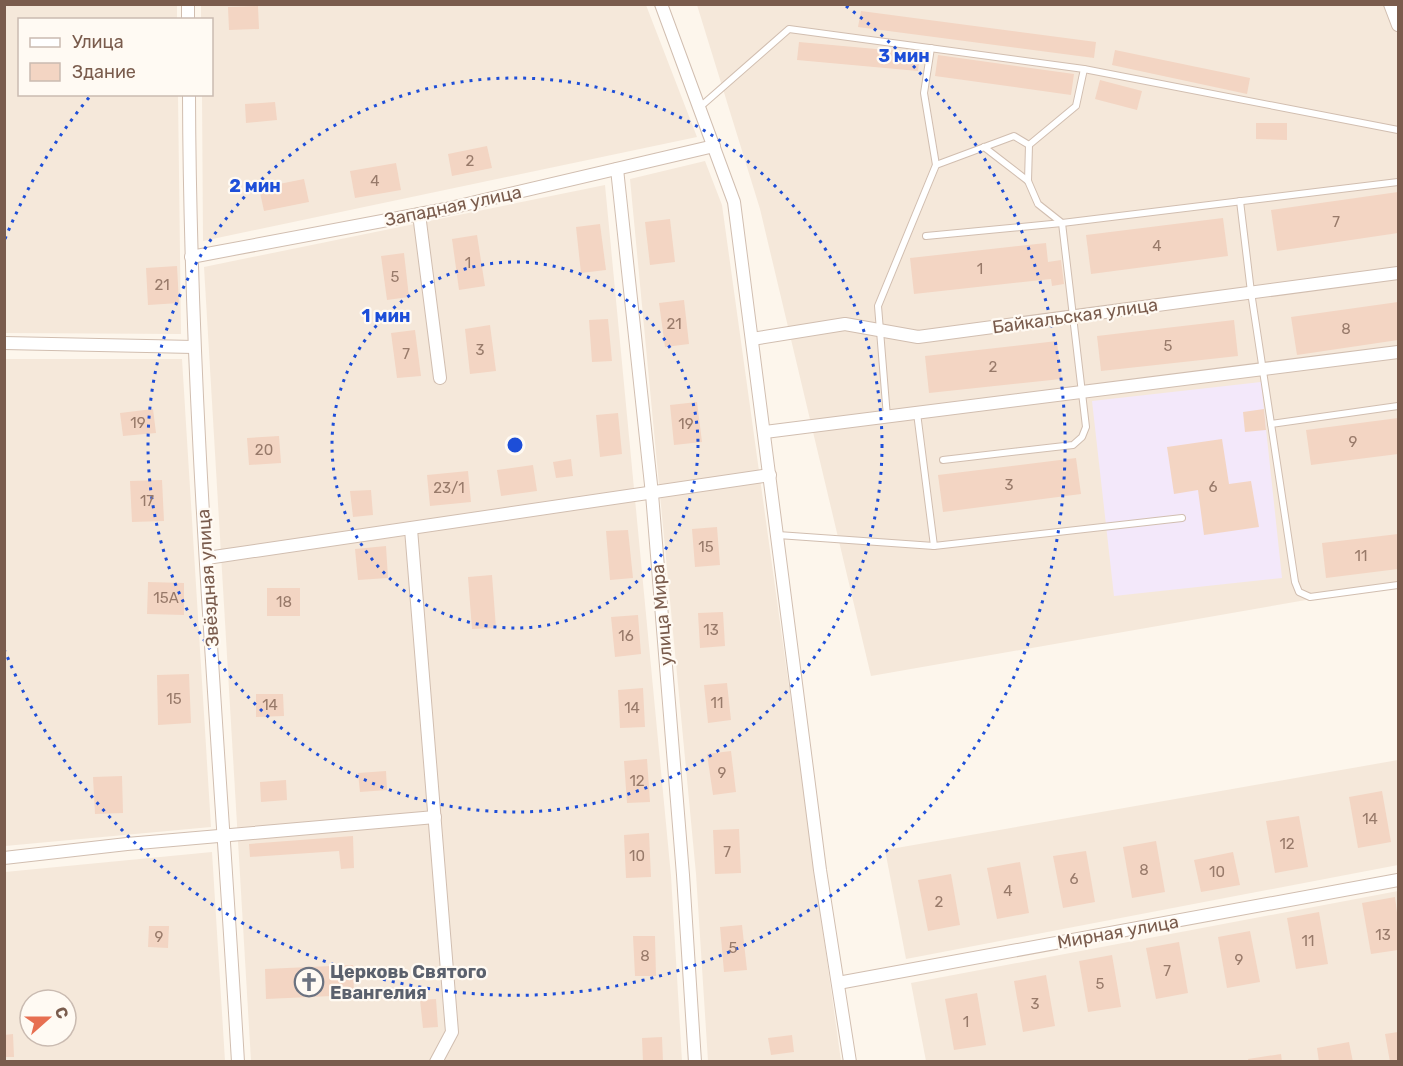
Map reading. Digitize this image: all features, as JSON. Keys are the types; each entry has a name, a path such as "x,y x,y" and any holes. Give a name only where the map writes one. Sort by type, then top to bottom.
{"street":[{"path":"661,4 734,202 820,870 850,1062"},
{"path":"1390,4 1398,24"},
{"name":"Звёздная улица","path":"189,96 194,347 238,1062"},
{"name":"Западная улица","path":"191,257 419,214 714,146"},
{"name":"улица Мира","path":"617,169 652,494 683,875 695,1062"},
{"path":"419,214 440,378"},
{"name":"Байкальская улица","path":"752,339 845,324 918,337 1398,273"},
{"path":"4,343 194,347"},
{"path":"765,432 1398,352"},
{"path":"207,558 770,475"},
{"path":"411,529 452,1032 436,1062"},
{"path":"4,858 435,817"},
{"name":"Мирная улица","path":"838,983 1398,880"}],"lane":[{"path":"699,108 789,29 1084,69 1398,130"},
{"path":"887,417 878,306 936,165 924,93 931,48"},
{"path":"943,460 1073,445 1083,437 1086,427 1062,223 1038,204 1028,181 1029,145 1076,106 1084,69"},
{"path":"936,165 1014,136 1029,145"},
{"path":"984,147 1028,181"},
{"path":"926,236 1062,223 1398,182"},
{"path":"1240,201 1251,292 1294,582 1299,592 1310,597 1398,585"},
{"path":"1271,424 1398,406"},
{"path":"917,413 934,546"},
{"path":"778,535 934,546 1182,518"}],"shaded area":[{"path":"5,5 177,5 177,18 18,18 18,96 178,96 181,334 5,333"},
{"path":"201,5 646,5 697,137 203,241 202,96 213,96 213,18 201,18"},
{"path":"697,5 1398,5 1398,584 871,676 760,209"},
{"path":"705,161 722,205 841,1061 708,1061 696,874 630,179"},
{"path":"605,185 671,876 682,1061 251,1061 204,267"},
{"path":"5,359 182,359 211,827 5,846"},
{"path":"1261,382 1282,578 1114,596 1092,401"},
{"path":"1398,760 1398,865 906,959 885,850"},
{"path":"212,852 225,1061 5,1062 5,872"},
{"path":"1398,891 1398,1061 926,1061 911,983"}],"building":[{"path":"258,6 259,29 229,30 228,7"},
{"path":"861,11 1096,42 1094,58 858,27"},
{"path":"799,42 920,53 918,71 797,60"},
{"path":"1115,50 1250,78 1247,94 1112,65"},
{"path":"938,55 1074,74 1071,95 935,76"},
{"path":"1100,80 1142,91 1137,110 1095,99"},
{"path":"275,102 277,120 246,123 245,104"},
{"path":"1256,123 1287,123 1287,140 1256,139"},
{"path":"487,146 492,168 452,176 448,154"},
{"path":"396,163 401,190 355,198 350,171"},
{"path":"304,179 309,202 264,211 259,188"},
{"path":"1398,192 1398,233 1277,251 1271,210"},
{"path":"1223,218 1228,256 1091,274 1086,235"},
{"path":"670,219 675,262 650,265 645,222"},
{"path":"600,224 606,270 581,273 576,227"},
{"path":"477,235 485,286 459,290 452,239"},
{"path":"1046,243 1048,262 1061,260 1064,284 1052,286 1051,279 914,294 910,258"},
{"path":"404,253 409,297 387,300 381,256"},
{"path":"177,266 179,303 148,305 146,268"},
{"path":"684,300 689,344 665,347 659,303"},
{"path":"1398,302 1398,340 1297,355 1291,317"},
{"path":"608,319 612,361 592,362 589,320"},
{"path":"1234,320 1238,356 1101,371 1097,336"},
{"path":"490,325 496,371 470,374 465,329"},
{"path":"415,330 421,376 397,378 391,333"},
{"path":"1057,341 1061,379 929,393 925,356"},
{"path":"697,402 702,442 674,445 670,405"},
{"path":"153,409 156,433 123,436 120,413"},
{"path":"1264,409 1266,430 1245,432 1243,412"},
{"path":"618,413 622,454 600,457 596,415"},
{"path":"1398,418 1398,454 1311,465 1306,430"},
{"path":"279,436 281,463 249,465 247,438"},
{"path":"1222,439 1229,484 1251,481 1259,527 1204,535 1198,490 1174,494 1167,447"},
{"path":"1076,458 1081,494 943,512 938,475"},
{"path":"571,459 573,476 556,478 553,462"},
{"path":"533,465 537,491 501,496 497,470"},
{"path":"468,471 471,502 430,506 427,475"},
{"path":"162,480 164,521 132,522 130,481"},
{"path":"371,490 373,515 353,517 350,491"},
{"path":"717,527 720,565 695,567 692,529"},
{"path":"628,530 633,578 610,580 606,531"},
{"path":"1398,534 1398,569 1326,578 1322,543"},
{"path":"386,546 388,578 358,580 355,549"},
{"path":"492,575 496,628 472,629 468,577"},
{"path":"148,582 184,583 184,615 147,614"},
{"path":"267,588 300,588 300,616 267,616"},
{"path":"723,612 725,646 700,648 698,613"},
{"path":"638,615 641,654 615,657 611,617"},
{"path":"189,674 191,723 158,725 157,675"},
{"path":"727,683 731,720 708,723 704,685"},
{"path":"643,688 645,727 620,728 618,690"},
{"path":"256,694 283,694 284,716 256,717"},
{"path":"731,751 736,792 713,795 707,754"},
{"path":"647,759 650,802 627,803 624,761"},
{"path":"386,771 387,790 360,792 358,773"},
{"path":"122,776 123,813 95,814 93,777"},
{"path":"286,780 287,800 261,802 260,782"},
{"path":"1382,791 1391,842 1358,848 1349,797"},
{"path":"1299,816 1308,867 1275,873 1266,821"},
{"path":"739,829 741,873 715,874 713,830"},
{"path":"649,833 651,877 626,878 624,835"},
{"path":"353,836 354,868 341,869 339,851 250,857 249,844"},
{"path":"1156,841 1165,892 1132,898 1123,847"},
{"path":"1086,851 1095,902 1063,908 1053,856"},
{"path":"1233,852 1240,885 1201,892 1194,860"},
{"path":"1020,862 1029,913 997,919 987,868"},
{"path":"951,874 960,925 928,931 918,880"},
{"path":"1395,897 1398,950 1371,954 1362,903"},
{"path":"1319,912 1328,964 1296,969 1287,918"},
{"path":"742,925 747,970 724,972 720,927"},
{"path":"149,926 169,926 168,948 148,947"},
{"path":"1250,931 1260,982 1227,988 1218,937"},
{"path":"633,936 655,936 656,976 635,976"},
{"path":"1179,942 1188,993 1156,999 1146,948"},
{"path":"1112,955 1121,1007 1088,1012 1079,961"},
{"name":"Церковь Святого Евангелия","path":"353,965 354,995 266,999 265,969"},
{"path":"1046,975 1055,1026 1023,1032 1014,981"},
{"path":"977,993 986,1045 954,1050 945,999"},
{"path":"436,999 438,1027 423,1028 420,1000"},
{"path":"1398,1032 1398,1062 1390,1062 1385,1034"},
{"path":"13,1034 14,1057 4,1057 4,1035"},
{"path":"792,1035 794,1052 771,1055 768,1038"},
{"path":"662,1037 663,1062 643,1062 642,1038"},
{"path":"1349,1042 1353,1062 1319,1062 1317,1048"},
{"path":"1281,1054 1282,1062 1249,1062 1248,1059"}],"place":[{"name":"Церковь Святого Евангелия","path":"309,982"}]}
